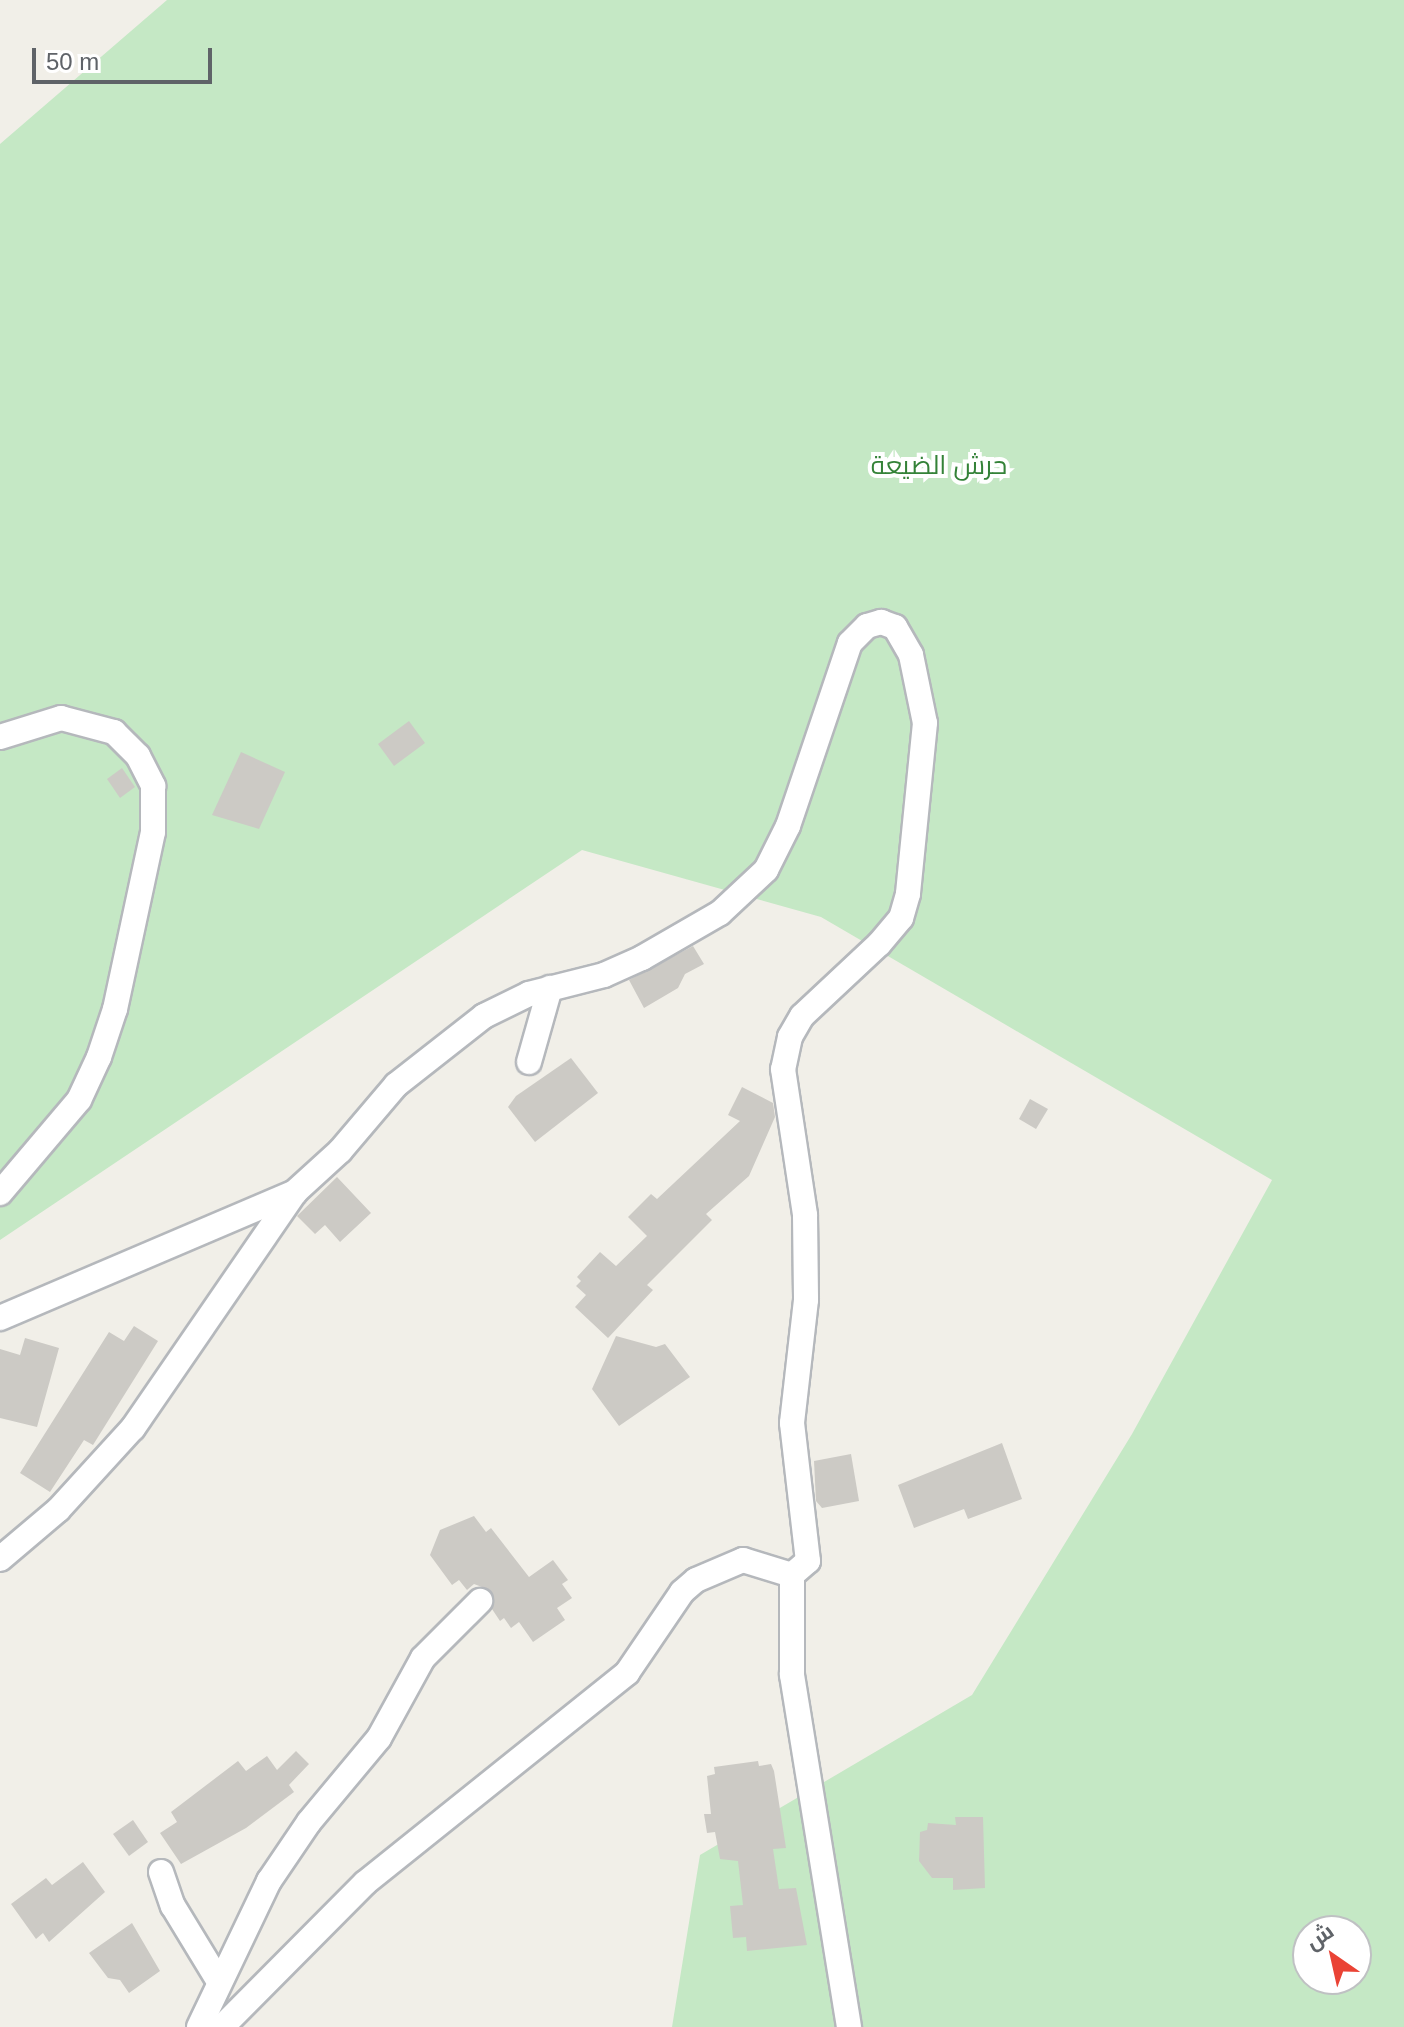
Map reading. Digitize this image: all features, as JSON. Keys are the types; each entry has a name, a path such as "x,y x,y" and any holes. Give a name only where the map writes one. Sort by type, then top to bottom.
{"street":[{"path":"0,1559 58,1510 133,1428 295,1192 417,1068 484,1016 550,988 604,975 642,958 744,893 766,870 788,826 850,643 867,626 881,622 895,627 911,655 925,723 908,894 901,918 879,944 802,1016 790,1037 783,1069 805,1215 806,1300 792,1423 808,1561 792,1575 790,1636 796,1714 819,1824 827,1903 849,2027"},
{"path":"0,737 61,718 114,732 138,756 153,786 153,817 143,892 99,1057 79,1100 0,1193"},
{"path":"529,1062 550,988"},
{"path":"0,1318 295,1192"},
{"path":"222,2027 365,1883 627,1673 682,1592 696,1580 743,1560 792,1575"},
{"path":"199,2027 218,1980 269,1881 309,1822 379,1738 423,1658 480,1601"},
{"path":"161,1872 173,1906 218,1980"}],"green space":[{"name":"حرش الضيعة","path":"167,0 1404,0 1404,2027 672,2027 700,1855 972,1695 1132,1434 1272,1180 821,917 582,850 0,1240 0,144"}],"building":[{"path":"409,721 425,743 394,766 378,744"},
{"path":"241,752 285,772 259,829 212,815"},
{"path":"122,768 135,787 120,798 107,779"},
{"path":"693,946 704,964 685,974 678,988 644,1008 629,980"},
{"path":"571,1058 598,1093 535,1142 508,1107 516,1096"},
{"path":"742,1087 773,1103 775,1117 749,1176 706,1214 712,1220 647,1285 653,1290 608,1338 575,1307 586,1295 576,1286 581,1281 577,1277 600,1252 616,1266 647,1236 628,1217 651,1194 657,1199 740,1121 728,1115"},
{"path":"1030,1099 1048,1109 1036,1129 1019,1119"},
{"path":"337,1177 371,1213 340,1242 325,1225 315,1234 297,1216"},
{"path":"134,1326 158,1341 93,1445 84,1440 50,1492 20,1473 109,1332 124,1341"},
{"path":"616,1336 656,1347 665,1344 690,1377 619,1426 592,1389"},
{"path":"25,1338 59,1348 37,1427 0,1418 0,1349 20,1355"},
{"path":"1002,1443 1022,1499 968,1519 964,1509 914,1528 898,1485"},
{"path":"851,1454 859,1501 822,1508 816,1501 814,1461"},
{"path":"474,1516 486,1532 491,1528 529,1577 553,1560 568,1580 562,1584 572,1598 557,1608 565,1620 533,1642 519,1622 511,1628 504,1618 500,1621 492,1609 490,1590 474,1584 467,1590 459,1580 452,1585 430,1555 440,1530"},
{"path":"296,1751 309,1764 289,1785 294,1792 246,1828 181,1864 160,1833 177,1822 171,1812 238,1761 246,1771 267,1756 277,1770"},
{"path":"758,1761 759,1766 771,1764 774,1771 786,1848 773,1849 779,1889 796,1888 807,1945 747,1951 746,1937 733,1938 730,1906 743,1905 738,1861 720,1859 715,1832 707,1833 704,1814 711,1814 707,1776 715,1774 714,1767"},
{"path":"955,1817 983,1817 985,1888 953,1890 953,1878 932,1878 919,1861 920,1832 927,1830 928,1823 956,1825"},
{"path":"133,1820 148,1842 129,1856 113,1834"},
{"path":"83,1862 105,1892 49,1942 43,1933 36,1939 11,1904 46,1878 52,1885"},
{"path":"132,1923 160,1971 129,1993 120,1980 108,1978 89,1953"}]}
